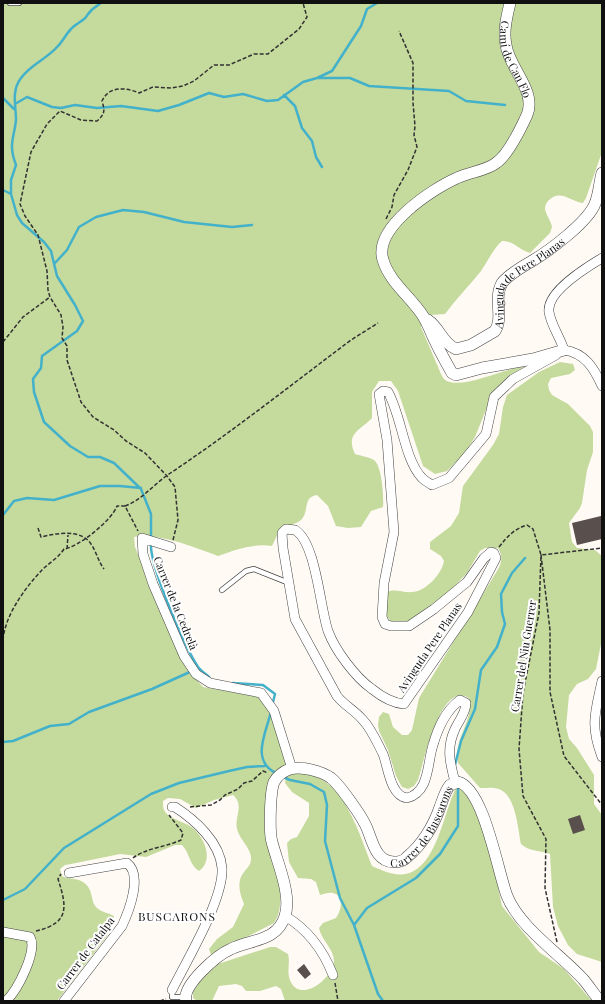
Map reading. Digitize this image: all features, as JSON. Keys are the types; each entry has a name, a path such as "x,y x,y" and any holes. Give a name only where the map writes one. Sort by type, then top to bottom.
{"street":[{"name":"Camí de Can Flo","path":"424,317 393,280 386,268 382,250 384,241 398,220 428,195 455,179 490,167 503,158 527,114 530,102 508,55 505,44 505,31 510,3"},
{"name":"Avinguda de Pere Planas","path":"424,317 435,324 445,341 456,348 471,345 495,331 498,322 498,294 503,282 552,248 587,215 596,201 602,173"},
{"path":"564,350 549,310 552,299 580,271 602,258"},
{"path":"424,317 452,373 456,376 482,368 533,359 564,350 572,351 588,362 602,386"},
{"name":"Avinguda Pere Planas","path":"455,782 449,761 448,748 455,728 465,711 466,703 460,700 444,718 433,746 426,776 418,792 407,798 400,795 392,781 384,756 374,736 361,718 345,706 337,696 295,619 282,538 284,531 291,529 298,532 312,558 325,622 336,645 363,682 386,699 404,704 468,612 492,570 496,558 494,553 491,552 484,558 467,582 409,626 391,626 386,624 382,617 384,583 394,532 387,440 379,394 383,391 388,392 396,410 409,453 417,472 423,480 432,485 449,478 486,434 494,398 513,378 564,350"},
{"name":"Carrer de la Cedrelà","path":"171,547 142,538 143,554 153,584 184,656 196,674 210,683 261,693 274,710 292,769"},
{"path":"602,681 593,723 597,745 602,757"},
{"path":"185,999 190,984 224,952 232,948 268,937 274,932 285,916 286,906 283,878 271,834 273,786 277,778 292,769"},
{"name":"Carrer de Buscarons","path":"292,769 309,770 320,773 336,782 365,823 379,855 388,862 395,862 406,858 417,846 435,820 448,787 455,782 468,786 474,796 494,845 507,894 516,911 534,933 583,980 600,1001"},
{"path":"172,990 215,904 222,875 222,866 206,834 198,824 175,808"},
{"path":"69,873 127,863"},
{"name":"Carrer de Catalpa","path":"64,1001 99,958 122,926 128,913 135,874 132,867 127,863"},
{"path":"285,916 297,923 316,943 323,952 333,975"},
{"path":"3,932 30,937 33,946 30,958 14,994 6,1001"}],"lane":[{"path":"10,3 19,3"},
{"path":"222,590 246,571 254,569 289,583"},
{"path":"172,990 172,997 185,999"}],"path":[{"path":"171,547 178,520 175,488 167,476 144,454 114,430 93,418 81,402 67,360 67,346 62,338 64,327 61,315 50,297 47,271 38,235 24,216 20,204 31,152 47,124 60,112 81,120 97,121 103,116 105,111 102,101 105,95 113,90 130,89 138,93 153,87 171,88 183,86 194,81 214,64 230,65 254,54 268,54 299,29 307,17 303,3"},
{"path":"386,219 392,207 394,195 408,170 417,147 414,135 416,126 413,103 413,63 398,31"},
{"path":"3,342 23,317 50,297"},
{"path":"3,640 18,599 41,571 60,556 64,549 72,548 86,538 114,513 117,506 126,506 136,502 167,476 195,457 351,340 378,323"},
{"path":"126,506 142,538"},
{"path":"494,553 509,534 518,528 528,525 533,529 541,555 602,548"},
{"path":"38,528 41,537 79,534 86,538 91,544 98,561 104,569"},
{"path":"67,549 68,535"},
{"name":"Carrer del Niu Guerrer","path":"541,555 550,630 550,692 564,756 602,804"},
{"name":"Carrer del Niu Guerrer","path":"541,555 539,613 523,693 519,749 523,796 546,839 545,888 559,948"},
{"path":"127,863 138,854 169,846 182,840 183,833 169,816 168,810 211,805 244,783 252,781 263,772 277,778"},
{"path":"30,937 36,931 58,922 63,915 65,906 58,879 60,874 69,873"},
{"path":"333,975 338,1001"}],"green space":[{"path":"3,3 602,3 602,152 586,198 583,203 561,196 552,197 547,202 545,208 552,227 550,233 530,253 510,242 502,241 493,251 481,271 445,314 430,315 421,327 441,374 448,382 458,383 477,380 518,367 526,366 510,375 492,395 475,437 465,453 447,471 435,474 423,466 398,391 391,381 379,381 372,392 372,418 356,433 352,441 352,447 355,454 372,459 377,463 383,489 383,507 371,511 361,527 348,528 336,526 328,506 317,495 309,498 304,516 301,520 280,529 272,546 251,546 218,556 188,545 165,539 143,536 134,537 135,547 159,604 193,676 203,687 259,697 271,711 288,763 270,777 268,800 269,820 280,884 279,913 274,923 211,955 209,949 217,939 233,927 244,904 239,884 242,876 250,865 251,855 237,829 238,803 233,795 214,800 196,808 180,799 168,798 163,801 164,810 169,816 192,827 195,830 205,845 207,857 206,862 199,871 193,866 185,848 182,845 175,845 146,857 120,854 65,865 60,869 62,876 79,880 88,887 97,908 114,916 107,936 57,1001 3,1001"},
{"path":"560,362 573,364 575,370 570,374 551,378 548,384 549,390 552,395 568,404 590,426 593,432 593,452 587,470 582,503 569,523 572,542 577,548 595,550 602,556 602,639 596,669 588,679 577,684 569,695 566,727 569,739 577,748 594,775 594,804 602,815 602,962 577,954 568,945 558,926 553,907 550,854 524,847 521,844 513,805 509,798 499,789 480,788 458,763 458,745 469,714 469,698 459,696 450,701 442,711 429,741 418,780 414,786 408,789 402,787 396,776 378,725 379,717 383,712 389,714 393,727 402,735 408,735 412,730 419,698 499,568 501,554 498,548 485,548 480,551 467,573 449,592 406,623 392,622 388,618 385,612 387,592 393,590 408,592 417,591 427,586 436,577 443,566 444,561 441,556 430,549 430,542 451,526 459,513 463,486 493,445 499,434 503,407 507,395 539,372"},
{"path":"296,772 315,776 326,782 336,791 351,815 372,866 395,874 409,873 420,867 436,843 456,788 468,789 489,845 502,906 539,952 564,969 592,1001 285,1001 281,989 276,986 260,991 246,991 242,986 236,984 219,986 212,1001 197,1001 193,998 193,992 200,981 218,964 270,947 276,947 288,954 288,972 290,980 297,989 311,989 318,985 324,980 333,967 334,961 332,952 322,937 319,928 323,923 336,918 339,912 341,900 337,895 331,893 320,895 316,882 311,879 298,878 289,862 287,843 291,839 297,837 309,816 309,803 292,792 285,783 286,776"}],"building":[{"path":"601,516 602,539 577,545 572,523"},
{"path":"580,815 585,830 573,834 568,819"},
{"path":"304,964 311,974 305,979 297,970"}],"waterway":[{"path":"101,3 73,27 54,51 29,69 18,83 15,93 16,120 12,142 12,152 16,165 11,180 11,194 17,215 22,223 44,242 51,251 57,276 83,321 77,331 42,356 41,368 33,379 34,392 44,422 70,446 88,457 100,457 114,463 141,489 151,514 151,538"},
{"path":"15,104 27,97 52,107 61,108 75,105 97,108 121,106 158,111 179,105 209,93 224,97 243,94 267,101 278,100 303,82 317,78 332,71 361,26 367,9 377,3"},
{"path":"319,78 350,78 369,86 449,91 466,101 505,105"},
{"path":"284,95 295,106 302,128 312,141 316,157 322,167"},
{"path":"3,98 14,109"},
{"path":"3,190 11,194"},
{"path":"55,263 67,250 79,227 96,217 123,210 144,212 184,222 232,227 252,225"},
{"path":"3,515 14,501 27,498 54,500 100,486 141,488"},
{"path":"151,543 156,569 177,625 198,667 209,677"},
{"path":"455,765 461,741 475,709 481,670 497,647 505,624 502,612 501,594 512,573 525,558"},
{"path":"3,742 13,741 50,726 69,724 89,712 152,689 192,671"},
{"path":"233,683 263,685 275,694 272,706"},
{"path":"271,712 263,738 262,754 264,762 268,768 276,773"},
{"path":"3,900 25,889 64,848 151,794 179,783 247,767 265,766"},
{"path":"283,777 310,784 324,792 327,805 325,841 340,898 354,925 378,994 383,1001"},
{"path":"354,925 367,908 416,878 440,854 458,826 458,787"}],"district":[{"name":"BUSCARONS","path":"177,916"}]}
